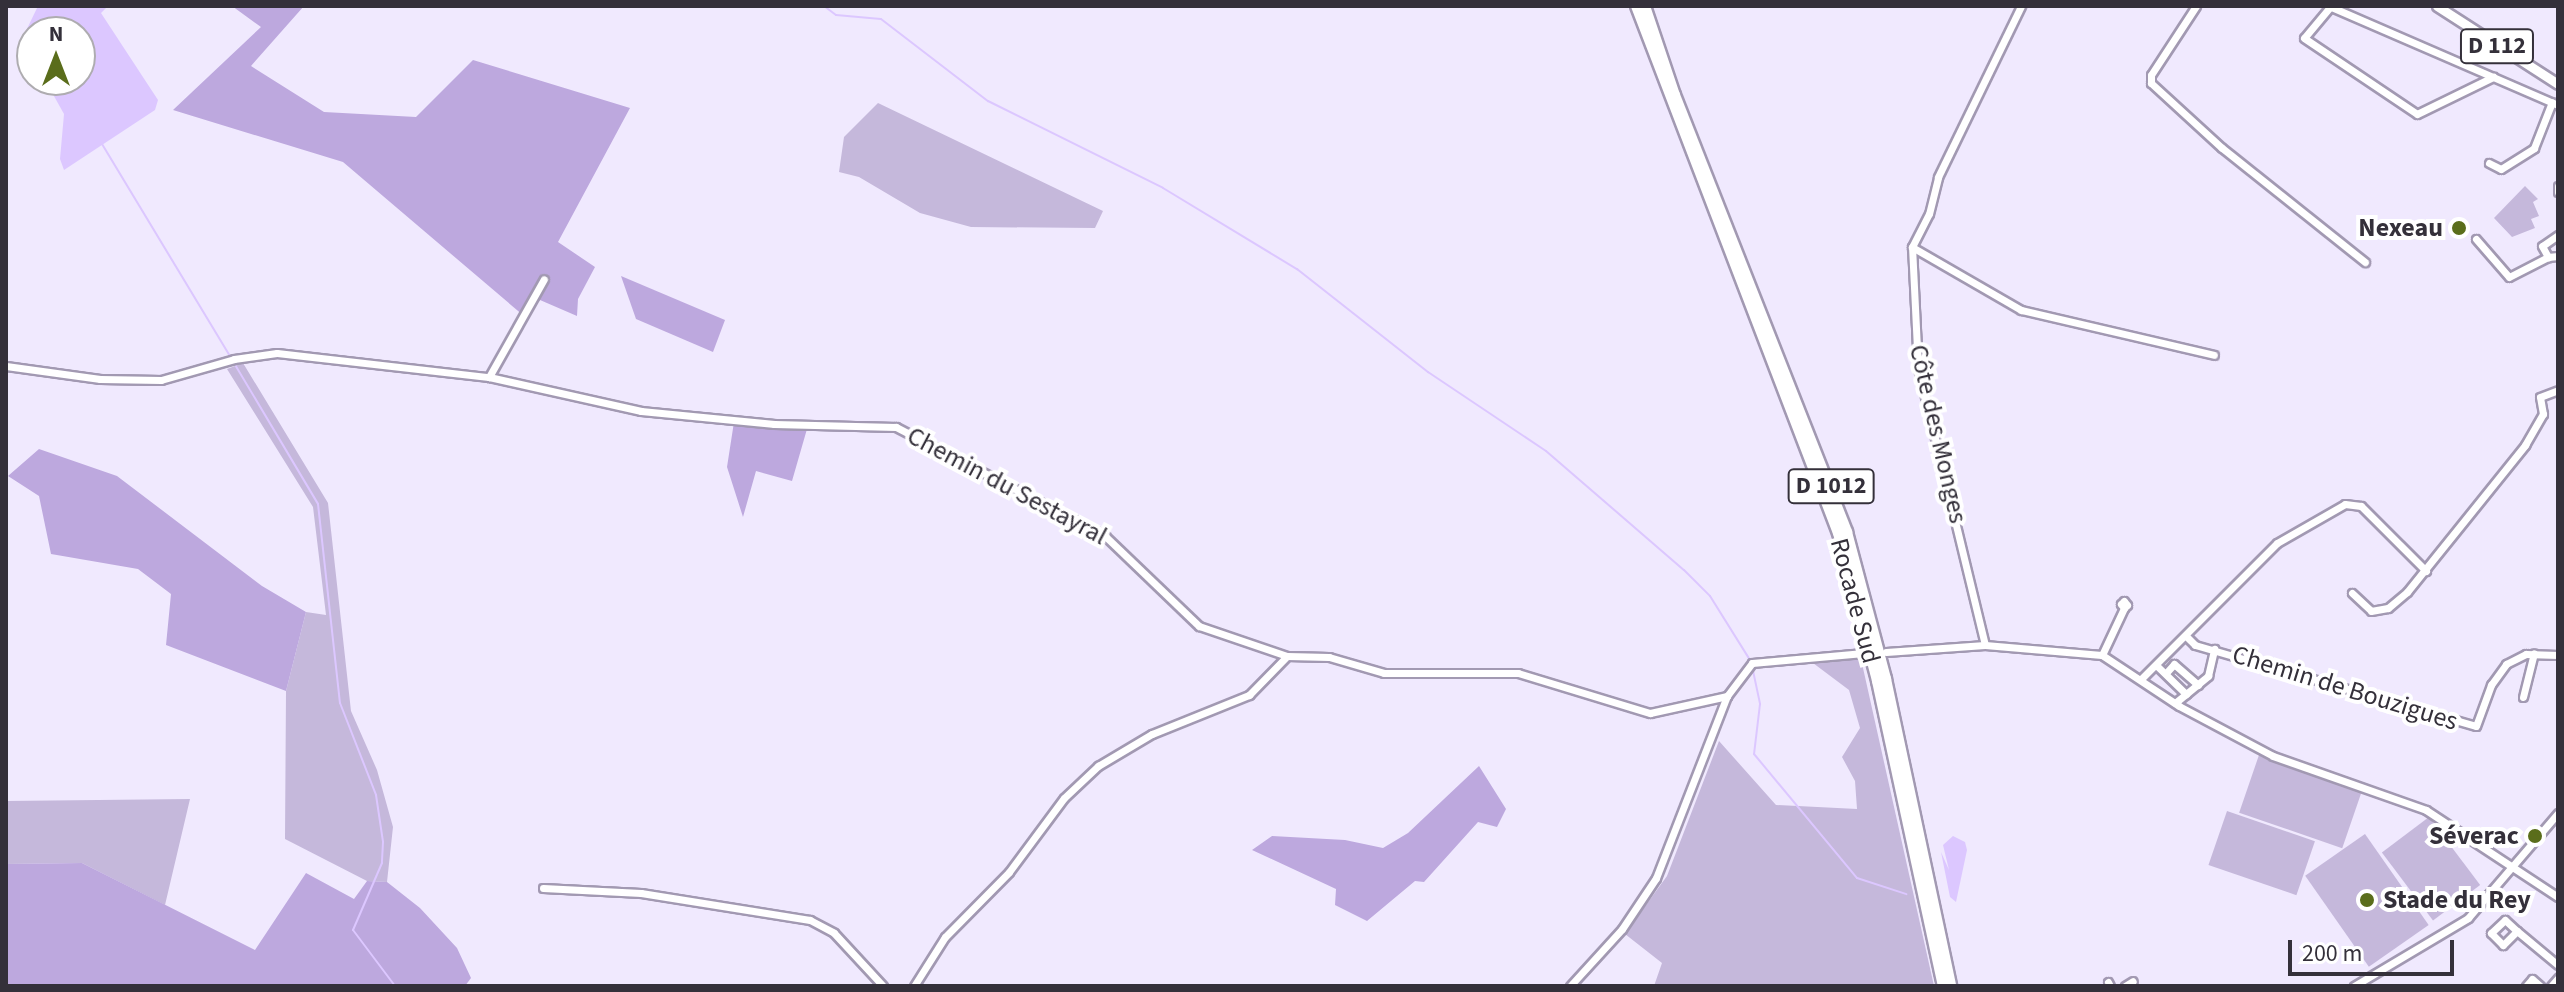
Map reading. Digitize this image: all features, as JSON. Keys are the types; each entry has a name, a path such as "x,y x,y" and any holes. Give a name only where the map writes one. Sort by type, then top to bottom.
{"highway":[{"name":"Rocade Sud","path":"1636,6 1838,533 1877,681 1943,986"},
{"name":"Rocade Sud","path":"1645,6 1675,95 1847,532 1886,679 1951,986"}],"main road":[{"name":"D 112","path":"2437,6 2558,84"}],"street":[{"name":"Côte des Monges","path":"1985,645 1918,369 1912,247 1929,214 1938,177 2021,6"},
{"path":"2196,6 2151,75 2151,83 2222,148 2365,262"},
{"path":"2489,163 2501,169 2534,148 2555,104 2493,77 2329,6 2304,38 2417,114 2493,77"},
{"path":"2558,186 2558,192"},
{"path":"2548,257 2543,242 2558,235"},
{"path":"2476,239 2509,277 2548,257 2558,256"},
{"path":"1912,247 2021,310 2214,355"},
{"path":"489,377 544,279"},
{"name":"Chemin du Sestayral","path":"6,366 151,381 187,376 231,360 277,353 489,377 629,410 774,424 896,427 1105,536 1199,626 1287,656 1329,657 1409,676 1518,673 1650,713 1727,696"},
{"path":"2530,395 2540,397 2558,390"},
{"path":"2352,593 2368,610 2388,608 2426,571 2536,429 2543,414 2540,397"},
{"path":"2141,679 2187,637 2277,543 2345,504 2361,506 2426,571"},
{"path":"2102,655 2124,608"},
{"name":"Chemin de Bouzigues","path":"2187,637 2214,649 2476,726 2498,673 2514,659 2534,653"},
{"path":"1886,652 1985,645 2102,655 2175,703 2286,762 2426,810 2558,896"},
{"path":"2175,703 2210,672 2214,649"},
{"path":"1570,986 1622,929 1656,878 1727,696 1751,663 1864,653"},
{"path":"2523,697 2534,653 2558,655"},
{"path":"914,986 939,945 1009,872 1086,776 1123,748 1249,695 1287,656"},
{"path":"2166,673 2174,664 2198,685"},
{"path":"2156,665 2186,694"},
{"path":"2355,986 2460,925 2558,814"},
{"path":"543,888 641,893 810,920 834,933 883,986"},
{"path":"2517,931 2558,965"},
{"path":"2551,986 2558,978"},
{"path":"2526,986 2532,979 2540,986"},
{"path":"2125,986 2133,981"}],"shaded area":[{"path":"38,6 108,6 101,13 158,100 155,110 64,170 60,159 64,114 54,96 96,96 96,16 33,16"},
{"path":"232,6 304,6 251,66 324,112 416,117 473,60 630,108 558,242 595,267 578,299 577,316 540,300 524,316 343,162 173,110 261,27"},
{"path":"878,103 1103,211 1095,228 971,227 920,213 859,177 839,172 844,137"},
{"path":"2525,186 2538,199 2533,202 2539,216 2531,219 2535,228 2512,237 2494,218"},
{"path":"621,276 725,320 713,352 636,319"},
{"path":"243,363 328,503 351,711 377,770 393,827 387,882 367,881 285,839 286,691 306,612 326,615 313,507 227,369"},
{"path":"734,422 807,429 792,481 756,471 743,517 727,467"},
{"path":"39,449 117,476 262,586 306,612 286,691 166,645 171,594 138,569 51,554 39,496 8,476"},
{"path":"1861,659 1934,986 1654,986 1662,963 1625,934 1667,876 1719,741 1776,805 1857,809 1855,781 1842,757 1860,728 1849,690 1813,663"},
{"path":"2259,755 2362,790 2342,848 2239,813"},
{"path":"1479,766 1506,809 1497,827 1478,822 1424,882 1415,881 1367,921 1335,905 1336,889 1252,850 1272,836 1345,840 1383,848 1408,833"},
{"path":"190,799 165,905 82,863 6,864 6,801"},
{"path":"2227,811 2315,841 2296,895 2208,865"},
{"path":"2429,817 2480,885 2433,920 2382,853"},
{"name":"Stade du Rey","path":"2365,834 2429,925 2369,967 2305,876"},
{"path":"1953,836 1965,842 1967,850 1956,902 1950,897 1941,852 1949,870 1943,845"},
{"path":"82,863 255,950 306,873 354,899 367,881 387,882 420,908 457,948 471,978 465,986 6,986 6,864"}],"waterway":[{"path":"824,6 836,15 881,19 988,101 1163,188 1297,269 1428,372 1546,451 1684,570 1710,596 1750,660"},
{"path":"102,144 231,358"},
{"path":"234,363 318,504 340,703 376,795 383,842 382,863 353,930 395,986"},
{"path":"1752,666 1760,704 1754,754 1857,878 1906,894"}],"place":[{"name":"Nexeau","path":"2459,228"},
{"name":"Séverac","path":"2535,836"},
{"name":"Stade du Rey","path":"2367,900"}]}
